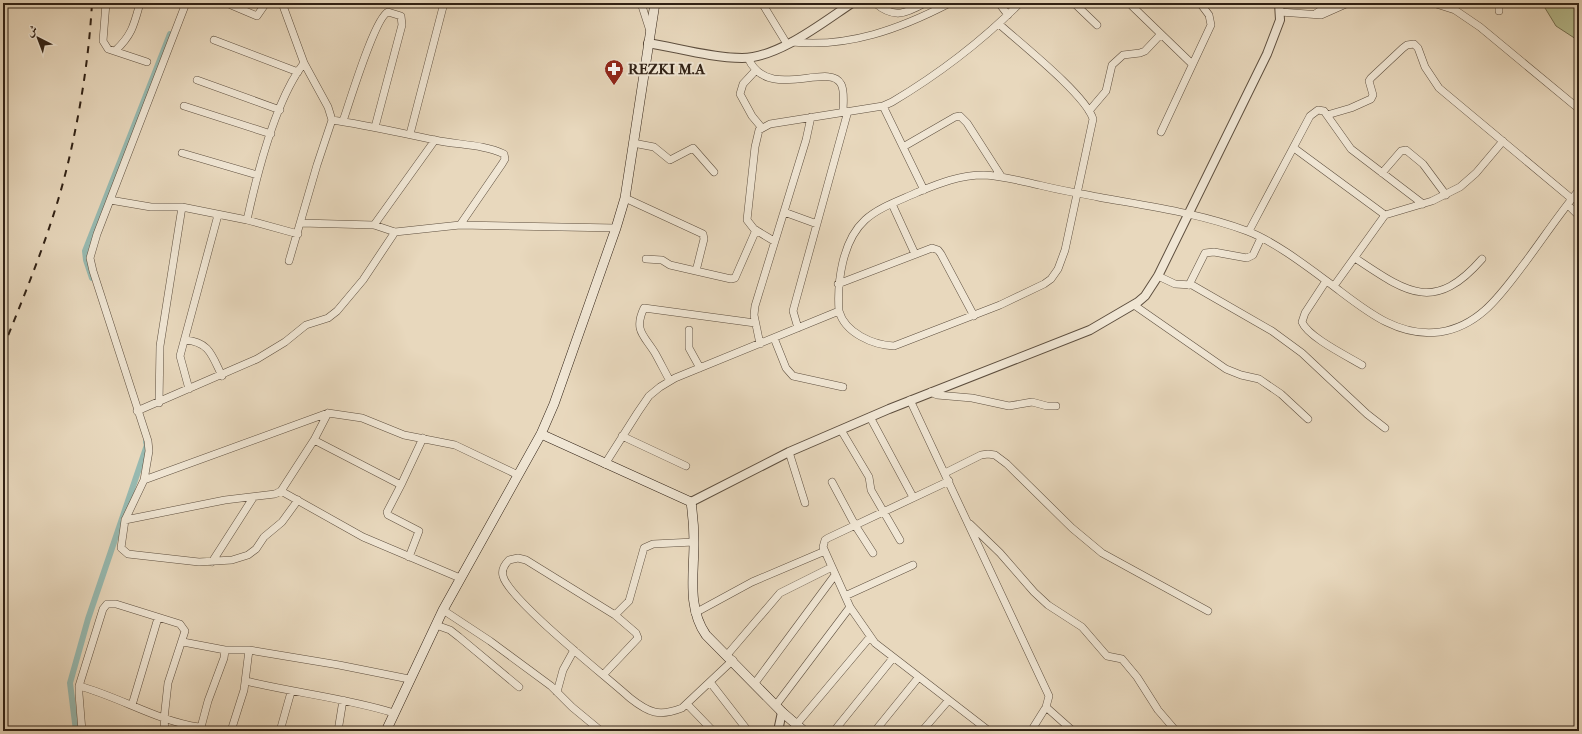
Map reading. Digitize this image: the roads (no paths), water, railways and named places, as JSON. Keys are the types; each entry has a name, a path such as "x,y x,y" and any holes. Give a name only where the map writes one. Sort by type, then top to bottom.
{"main road":[{"path":"386,731 409,679 443,610 541,434 554,404 616,228 625,198 655,3"},
{"path":"541,434 691,502 694,542 693,580 695,612 700,625 706,635 782,712 804,731"}],"street":[{"path":"106,3 103,41 108,49 147,62"},
{"path":"115,51 129,36 133,28 140,3"},
{"path":"186,3 97,234 90,258 148,442 149,451 144,480 125,520 121,548 128,554 199,562 232,560 248,555 256,549 264,537 282,522 298,500"},
{"path":"230,5 257,16 266,3"},
{"path":"282,3 304,63 328,107 332,120 289,260"},
{"path":"410,134 444,3"},
{"path":"642,3 650,31"},
{"path":"762,3 790,43"},
{"path":"648,43 727,57 748,58 758,56 790,43 852,3"},
{"path":"875,3 883,10 895,14 904,12 925,3"},
{"path":"999,3 1008,15"},
{"path":"774,241 756,230 748,222 757,136 762,128 770,124 882,106 904,95 944,68 999,24 1020,3"},
{"path":"1074,3 1097,25"},
{"path":"1161,132 1191,63 1211,25 1209,15 1200,3"},
{"path":"691,502 789,452 870,417 1090,330 1134,305 1145,296 1158,276 1267,54 1278,28 1280,12 1279,3"},
{"path":"1315,14 1332,3"},
{"path":"1280,12 1321,15 1348,3"},
{"path":"1433,3 1455,10 1466,17 1579,109"},
{"path":"1499,3 1499,11"},
{"path":"790,43 826,44 866,38 890,30 946,4"},
{"path":"1132,6 1191,63"},
{"path":"343,121 373,36 382,16 388,12 401,16 402,25 376,127"},
{"path":"999,24 1059,77 1089,111 1093,119 1079,194 1066,250 1058,269 1051,279 1029,292 974,316 894,346 880,345 867,340 844,322 839,311 838,284 842,266 856,231 865,220 892,204 957,177 983,175 1001,176 1079,194 1188,214 1249,231 1326,280 1380,320 1399,327 1424,333 1440,332 1455,328 1469,322 1491,306 1579,190"},
{"path":"1089,111 1106,91 1112,65 1123,54 1140,53 1145,51 1161,34"},
{"path":"214,40 298,72"},
{"path":"1327,115 1351,108 1371,99 1373,95 1369,82 1371,78 1407,44 1414,44 1418,48 1425,66 1439,88 1503,141 1570,202 1579,216"},
{"path":"748,58 756,70 778,81 812,77 827,78 838,81 841,85 846,112 794,311 798,328"},
{"path":"247,220 257,175 280,110 298,72 304,63"},
{"path":"756,70 743,84 740,94 750,113 762,128"},
{"path":"197,80 280,110"},
{"path":"184,106 272,134"},
{"path":"882,106 924,190"},
{"path":"1249,231 1314,112 1321,110 1327,115 1346,144 1423,204"},
{"path":"903,147 955,117 960,116 967,123 1001,176"},
{"path":"760,344 755,323 755,306 806,140 811,117"},
{"path":"332,120 376,127 500,152 505,156 502,164 460,225"},
{"path":"374,225 435,140"},
{"path":"1334,286 1385,216 1423,204 1446,195 1460,187 1476,173 1503,141"},
{"path":"633,143 654,147 670,160 693,148 714,172"},
{"path":"1294,148 1385,216"},
{"path":"1382,173 1401,151 1406,150 1423,164 1446,195"},
{"path":"182,153 257,175"},
{"path":"625,198 703,234 704,239 696,271"},
{"path":"110,200 151,207 182,207 247,220 298,234"},
{"path":"892,204 915,254"},
{"path":"159,403 160,346 182,207"},
{"path":"784,212 817,224"},
{"path":"189,389 180,360 218,215"},
{"path":"301,223 374,225 395,232 460,225 616,228"},
{"path":"646,259 662,260 670,265 733,279 737,275 756,230"},
{"path":"137,411 222,376 257,359 285,342 306,326 328,318 337,311 376,262 395,232"},
{"path":"1189,285 1205,253 1214,252 1247,258 1253,255 1261,238"},
{"path":"838,284 932,248 938,250 974,316"},
{"path":"1354,258 1409,291 1422,293 1438,292 1454,285 1468,275 1482,259"},
{"path":"1158,276 1175,284 1189,285 1263,324 1302,353 1367,414 1385,428"},
{"path":"1326,280 1302,322 1313,335 1362,365"},
{"path":"1134,305 1226,369 1241,375 1259,379 1280,394 1308,419"},
{"path":"670,381 655,354 641,334 640,325 644,308 755,323"},
{"path":"605,464 649,396 670,381 839,311"},
{"path":"689,330 689,348 700,368"},
{"path":"774,338 786,368 793,376 843,387"},
{"path":"185,340 202,344 208,348 222,376"},
{"path":"930,392 937,395 972,398 1010,406 1032,402 1047,406 1056,406"},
{"path":"910,400 1049,696 1046,707 1031,731"},
{"path":"144,480 328,413 362,418 404,435 455,444 518,475"},
{"path":"125,520 193,506 275,494 281,491 314,440 328,413"},
{"path":"870,417 913,497"},
{"path":"841,430 868,477 871,490 900,540"},
{"path":"622,436 686,466"},
{"path":"409,557 419,531 388,515 387,512 423,438"},
{"path":"314,440 401,485"},
{"path":"789,452 805,503"},
{"path":"945,473 981,455 995,455 1007,464 1072,528 1102,553 1208,610"},
{"path":"949,481 855,525 825,540 823,543 835,575 850,607 870,637 893,658 981,729 989,731"},
{"path":"832,482 855,525 873,553"},
{"path":"281,491 363,537 460,578"},
{"path":"212,562 253,498"},
{"path":"969,523 1000,553 1034,592 1048,605 1082,627 1107,656 1122,659 1137,677 1158,710 1176,731"},
{"path":"615,615 625,607 629,601 644,548 653,544 694,542"},
{"path":"695,612 752,582 825,551"},
{"path":"604,674 638,638 636,633 615,615 526,560 518,558 510,560 503,570 506,581 516,596 574,650 638,704 654,712 672,712 688,704 710,682 730,658 780,593 832,567"},
{"path":"845,596 913,565"},
{"path":"755,683 835,575"},
{"path":"82,731 78,694 100,615 107,604 116,604 180,624 185,631 183,642 168,682 164,719 165,731"},
{"path":"776,705 850,607"},
{"path":"443,610 490,641 557,692 601,731"},
{"path":"132,705 158,618"},
{"path":"436,625 454,634 519,687"},
{"path":"796,724 870,637"},
{"path":"183,642 225,650 249,650 339,665 409,679"},
{"path":"80,686 132,705 164,719 200,729 224,658 225,650"},
{"path":"231,731 246,681 249,650"},
{"path":"557,692 563,670 574,650"},
{"path":"834,731 893,658"},
{"path":"875,731 918,678"},
{"path":"246,681 291,692 343,700 394,713"},
{"path":"710,682 748,731"},
{"path":"280,731 291,692"},
{"path":"338,731 343,700"},
{"path":"923,730 948,701"},
{"path":"688,704 713,731"},
{"path":"1046,707 1073,731"},
{"path":"778,731 782,712"}],"waterway":[{"path":"92,278 86,260 85,251 170,34"},
{"path":"76,731 70,683 88,619 147,445 146,442"}],"railway":[{"path":"3,348 40,255 63,183 81,101 87,62 92,3"}],"place":[{"name":"REZKI M.A","path":"614,86"}]}
